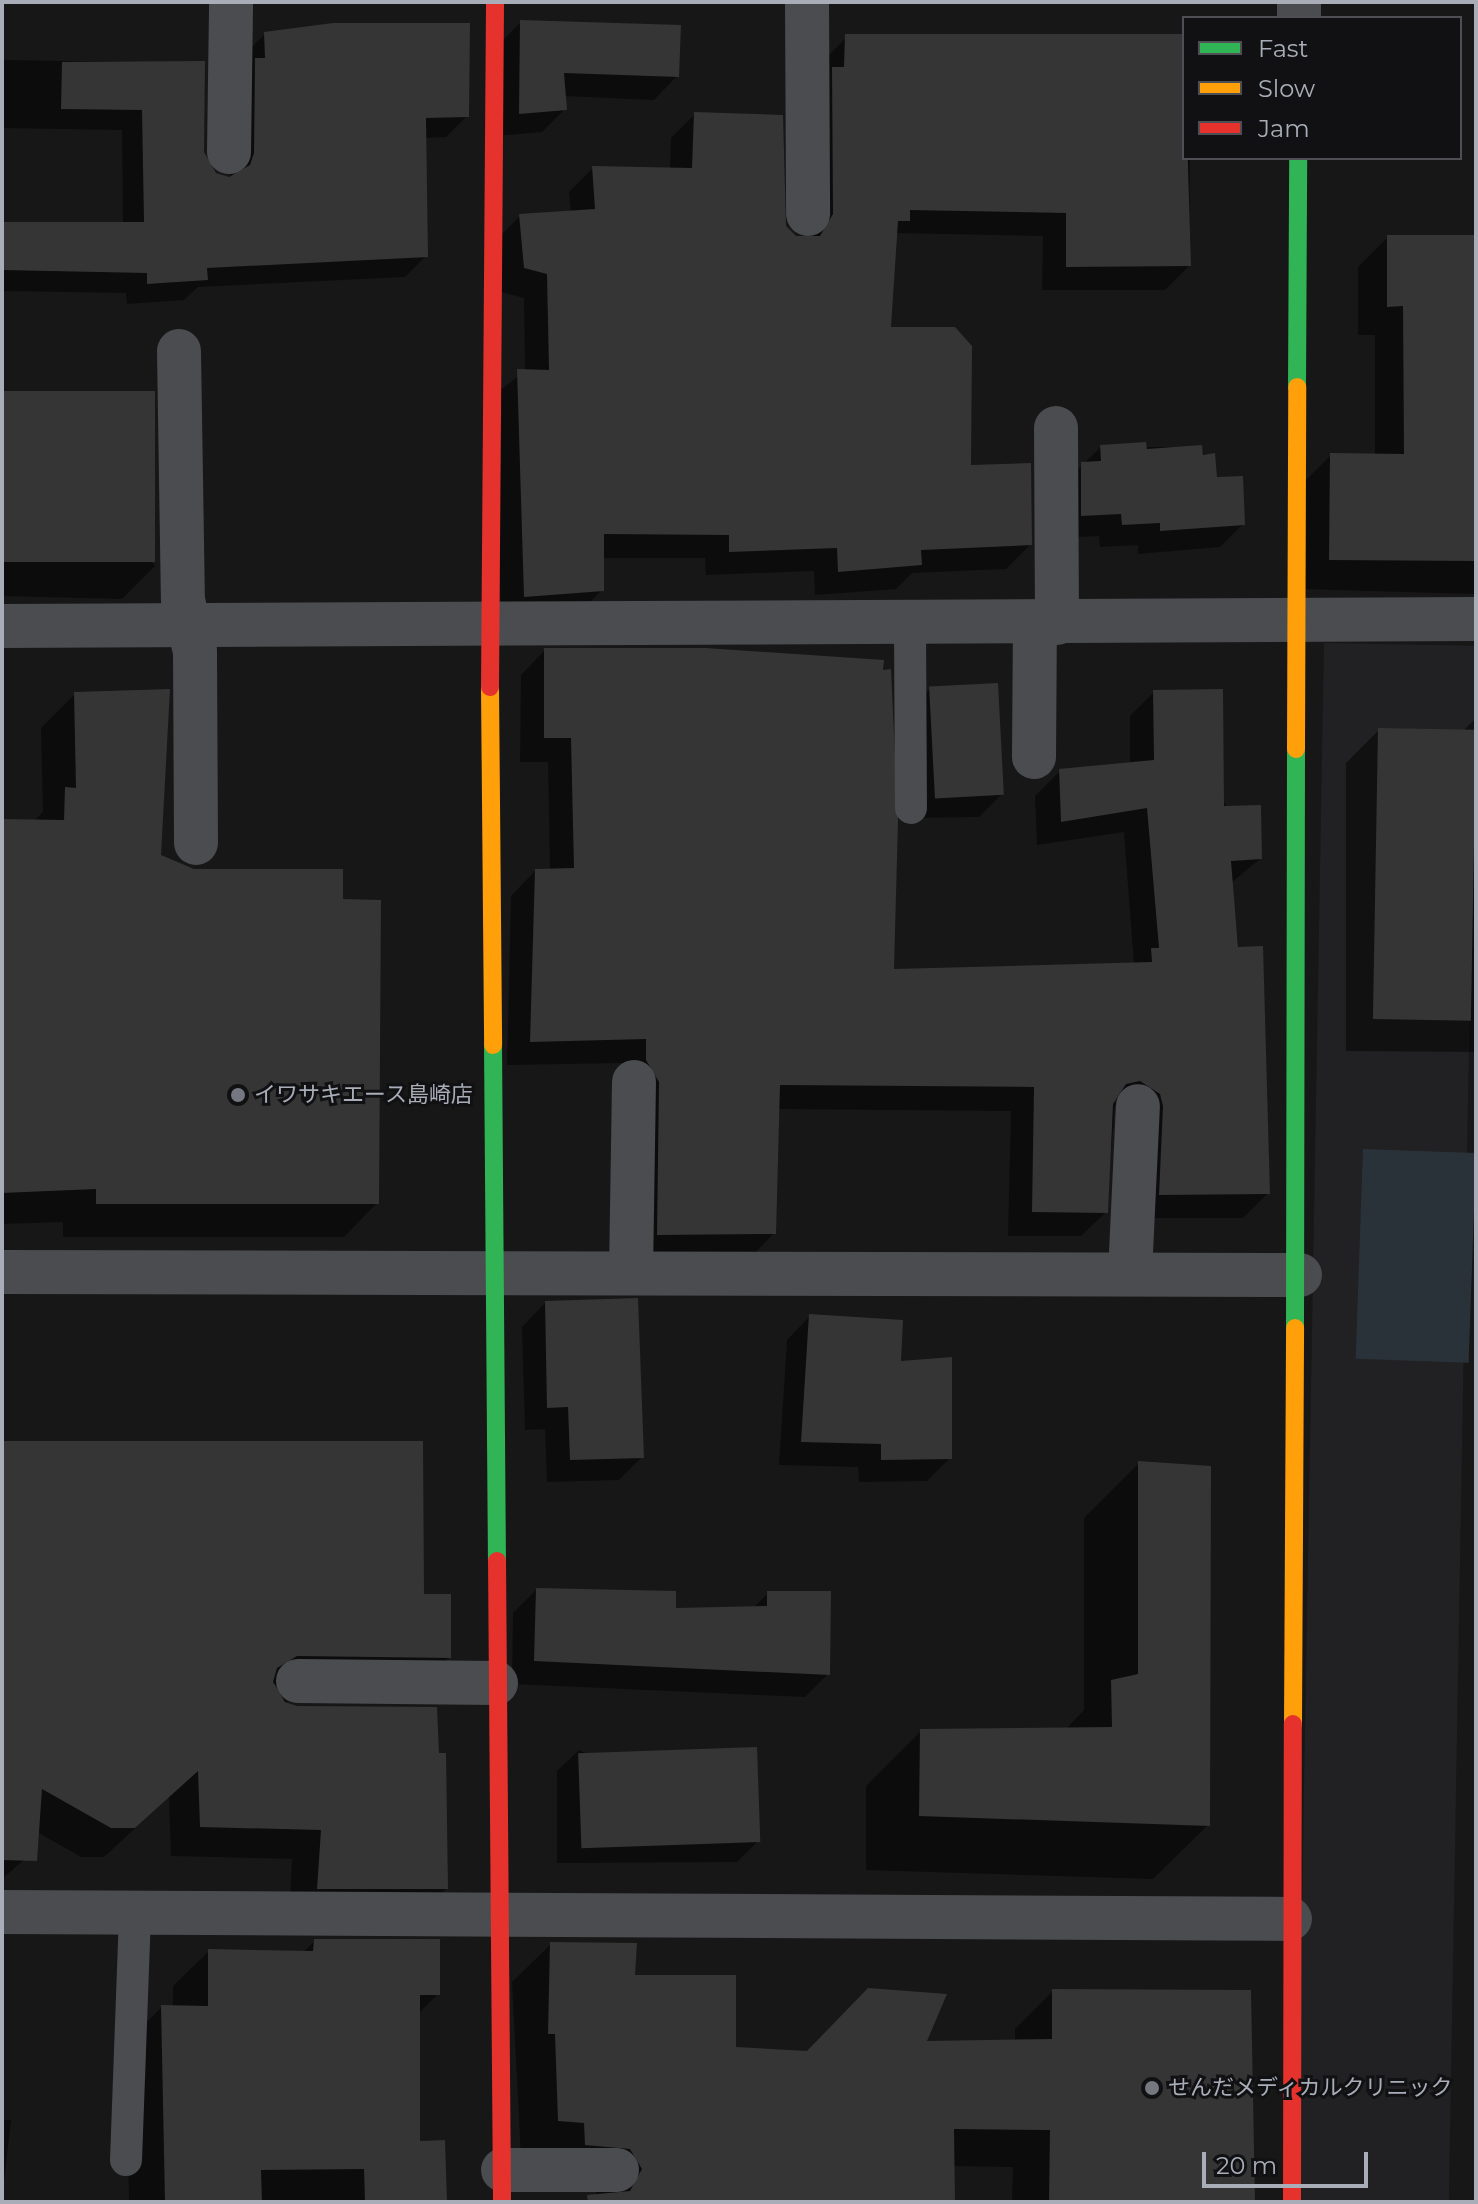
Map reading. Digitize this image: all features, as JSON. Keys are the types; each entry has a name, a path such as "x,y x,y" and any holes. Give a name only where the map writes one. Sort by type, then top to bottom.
{"street":[{"path":"229,152 231,2"},
{"path":"495,2 490,623 502,2186 617,2170"},
{"path":"807,2 808,214"},
{"path":"1292,2202 1290,1919 1300,1275 1295,617 1298,160"},
{"path":"179,351 189,627 195,652 196,843"},
{"path":"1034,757 1046,624 1056,428"},
{"path":"2,626 1046,624 1295,617 1476,619"},
{"path":"631,1273 634,1082"},
{"path":"1130,1274 1138,1106"},
{"path":"2,1272 1300,1275"},
{"path":"298,1681 496,1683"},
{"path":"2,1912 498,1918 1290,1919"}],"lane":[{"path":"910,624 911,808"},
{"path":"126,2160 135,1915"}],"shaded area":[{"path":"1324,643 1476,646 1449,2202 1297,2202"},
{"path":"1363,1149 1476,1153 1469,1363 1356,1359"}],"building":[{"path":"520,20 681,25 679,77 564,73 567,110 519,114"},
{"path":"333,23 470,23 469,117 426,118 428,257 207,268 208,280 147,284 147,273 2,270 2,222 144,222 142,110 61,109 62,62 205,61 204,152 216,173 229,177 250,165 254,153 255,58 265,58 264,32"},
{"path":"845,34 1182,34 1182,160 1188,160 1191,266 1066,267 1066,213 910,210 910,221 898,221 891,327 955,327 972,346 971,465 1031,463 1032,545 921,550 922,565 838,572 837,548 729,552 729,535 604,534 604,591 524,597 517,369 549,370 547,274 524,268 519,214 595,209 592,166 692,168 694,112 783,115 786,226 796,236 820,236 833,214 832,67 844,67"},
{"path":"1387,235 1476,235 1476,561 1329,560 1330,453 1404,454 1403,306 1387,307"},
{"path":"2,391 155,391 155,562 2,562"},
{"path":"1146,442 1147,449 1202,445 1203,455 1215,453 1217,477 1243,476 1245,525 1160,531 1160,523 1122,525 1121,514 1081,516 1081,462 1101,461 1100,445"},
{"path":"544,648 706,648 884,660 883,670 891,669 898,821 894,969 1152,962 1151,948 1159,948 1147,808 1061,822 1059,769 1154,760 1153,690 1223,689 1224,806 1261,805 1262,859 1231,861 1238,947 1263,946 1270,1194 1159,1195 1163,1106 1160,1094 1140,1081 1126,1084 1113,1104 1108,1213 1032,1212 1034,1087 780,1085 776,1234 657,1235 659,1082 646,1060 646,1039 530,1042 535,869 574,868 571,738 544,738"},
{"path":"998,683 1004,795 935,798 929,687"},
{"path":"170,689 161,855 194,869 343,869 343,899 381,900 379,1204 96,1204 96,1189 2,1193 2,819 64,820 65,787 76,788 74,692"},
{"path":"1378,728 1476,730 1471,1021 1373,1019"},
{"path":"638,1298 644,1458 570,1460 568,1407 547,1408 545,1301"},
{"path":"809,1314 903,1320 901,1361 952,1357 952,1459 881,1460 881,1444 801,1442"},
{"path":"2,1441 423,1441 424,1594 451,1594 451,1658 297,1656 277,1668 273,1682 285,1702 297,1706 437,1707 439,1753 446,1753 448,1889 317,1889 321,1830 200,1827 198,1771 135,1828 111,1828 42,1789 37,1861 2,1860"},
{"path":"1138,1461 1211,1466 1210,1826 919,1816 920,1729 1112,1727 1111,1680 1138,1674"},
{"path":"536,1588 676,1591 676,1608 767,1606 767,1591 831,1591 830,1675 534,1661"},
{"path":"757,1747 760,1842 581,1848 578,1753"},
{"path":"314,1939 440,1939 440,1995 420,1995 420,2141 445,2140 447,2202 365,2202 364,2169 261,2170 262,2202 165,2202 161,2005 208,2006 208,1949 313,1951"},
{"path":"550,1942 637,1943 635,1975 736,1975 736,2047 807,2051 868,1988 947,1994 927,2041 1052,2039 1052,1989 1251,1990 1255,2202 1049,2202 1050,2130 954,2129 955,2202 588,2202 587,2195 630,2191 642,2169 630,2149 585,2145 584,2123 558,2121 555,2034 548,2034"}],"traffic: fast":[{"path":"1297,387 1298,160"},
{"path":"1295,1328 1296,749"},
{"path":"493,1045 497,1561"}],"traffic: slow":[{"path":"1296,749 1297,387"},
{"path":"490,687 493,1045"},
{"path":"1293,1724 1295,1328"}],"traffic: jam":[{"path":"490,687 495,2"},
{"path":"497,1561 502,2202"},
{"path":"1292,2202 1293,1724"}],"place":[{"name":"イワサキエース島崎店","path":"238,1095"},
{"name":"せんだメディカルクリニック","path":"1152,2088"}]}
